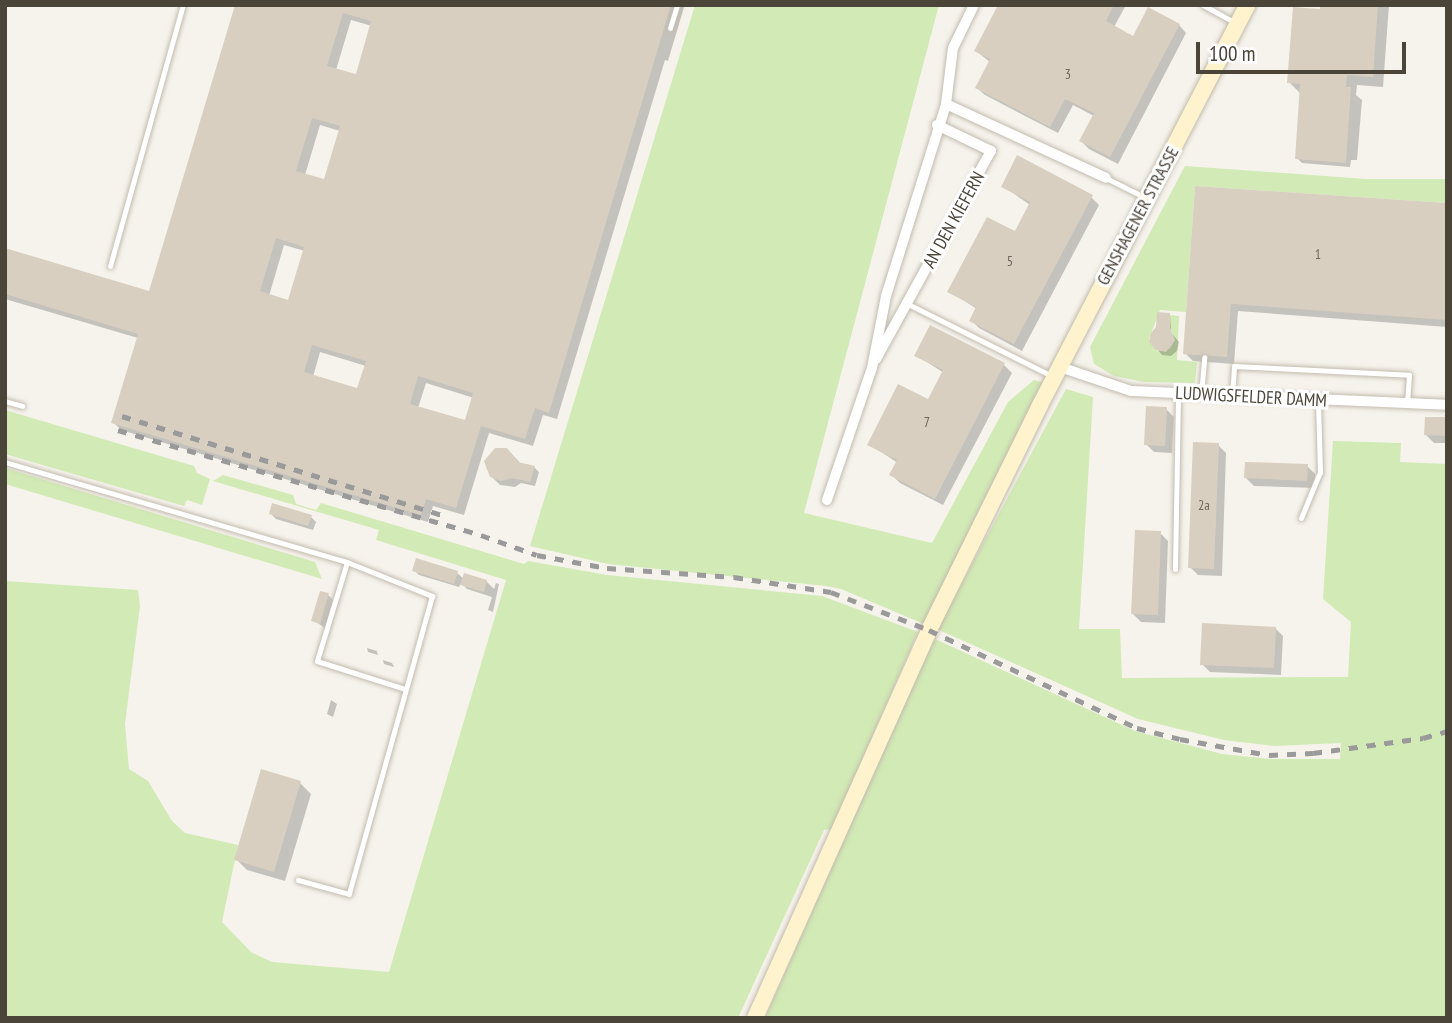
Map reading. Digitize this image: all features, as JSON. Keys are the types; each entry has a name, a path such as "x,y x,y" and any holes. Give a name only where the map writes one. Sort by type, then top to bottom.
{"main road":[{"name":"GENSHAGENER STRASSE","path":"755,1018 929,630 1029,426 1247,5"}],"street":[{"name":"AN DEN KIEFERN","path":"827,500 872,368 886,296 937,125 946,104 954,48 974,5"},
{"path":"946,104 1106,178"},
{"name":"AN DEN KIEFERN","path":"872,368 991,151 937,125"},
{"path":"886,296 908,304"},
{"name":"LUDWIGSFELDER DAMM","path":"1057,372 1131,391 1447,405"}],"lane":[{"path":"110,266 183,5"},
{"path":"670,28 677,5"},
{"path":"1203,5 1237,24"},
{"path":"1106,178 1147,198"},
{"path":"908,304 1057,372"},
{"path":"1201,395 1204,357"},
{"path":"1232,396 1234,366 1409,375 1407,404"},
{"path":"1175,569 1178,394"},
{"path":"1301,518 1320,472 1318,400"},
{"path":"5,401 22,406"},
{"path":"5,462 346,562 432,596 349,894 298,880"},
{"path":"346,562 317,661 405,689"}],"green space":[{"path":"695,5 939,5 804,513 932,543 1008,402 1034,380 1045,383 924,624 841,589 826,586 608,564 530,546"},
{"path":"1185,166 1366,179 1447,179 1447,203 1195,186 1186,312 1160,310 1149,339 1157,351 1170,349 1175,340 1170,328 1170,315 1179,316 1177,360 1197,362 1195,383 1144,382 1114,376 1094,364 1090,347"},
{"path":"1066,389 1093,397 1079,629 1120,629 1122,678 1348,677 1351,622 1323,599 1333,441 1401,443 1400,462 1447,464 1447,1018 765,1018 933,638 1135,731 1222,754 1271,759 1340,759 1341,743 1275,746 1224,740 1138,719 937,629"},
{"path":"5,410 194,466 197,473 210,479 202,505 187,500 184,506 5,454"},
{"path":"5,468 315,562 322,579 5,484"},
{"path":"223,475 293,495 296,504 316,510 321,503 524,564 528,561 607,575 822,596 918,632 832,829 824,830 738,1018 5,1018 5,581 138,590 140,606 125,724 129,769 148,781 172,821 185,833 238,845 222,922 251,952 272,962 389,972 506,580 376,540 379,530 213,481"}],"building":[{"path":"235,5 671,5 549,413 535,408 525,439 481,426 456,508 426,499 421,515 111,423 138,334 5,294 5,248 149,291","holes":["343,13 371,21 356,74 327,66","312,118 340,126 324,179 296,171","276,238 304,247 288,300 260,291","312,345 366,361 357,388 304,372","418,376 473,393 465,420 410,404"]},
{"path":"998,5 1114,5 1106,21 1133,36 1148,7 1180,24 1110,157 1079,141 1094,113 1065,99 1050,127 975,88 990,59 974,51"},
{"path":"1320,5 1378,5 1373,77 1347,75 1346,87 1351,87 1346,163 1295,159 1300,84 1287,83 1293,7 1320,9"},
{"path":"1017,155 1093,195 1014,344 969,321 976,307 947,292 987,217 1015,231 1030,202 1001,187"},
{"path":"1195,186 1447,203 1447,320 1231,304 1227,357 1183,354"},
{"path":"1157,312 1170,313 1170,328 1175,340 1166,352 1156,350 1149,342 1156,327"},
{"path":"930,325 1005,363 935,499 889,475 897,460 867,445 898,384 928,399 943,370 914,356"},
{"path":"1146,406 1167,407 1165,446 1144,445"},
{"path":"1425,417 1447,417 1447,436 1424,435"},
{"path":"1193,442 1219,443 1214,569 1188,568"},
{"path":"495,448 507,448 518,462 535,466 530,482 512,478 501,481 490,477 484,461"},
{"path":"1245,462 1308,464 1307,481 1244,478"},
{"path":"272,503 312,515 308,526 269,514"},
{"path":"1135,530 1161,531 1158,615 1131,614"},
{"path":"416,558 458,571 454,584 412,571"},
{"path":"464,573 487,580 484,592 460,585"},
{"path":"320,591 329,593 320,624 311,621"},
{"path":"1202,623 1276,627 1274,668 1200,665"},
{"path":"261,769 301,781 274,872 234,860"}],"railway":[{"path":"122,416 445,516"},
{"path":"118,430 481,535 537,555 607,568 734,577 831,592 929,630 1137,728 1180,739 1269,755 1313,753 1423,738 1447,731"}]}
